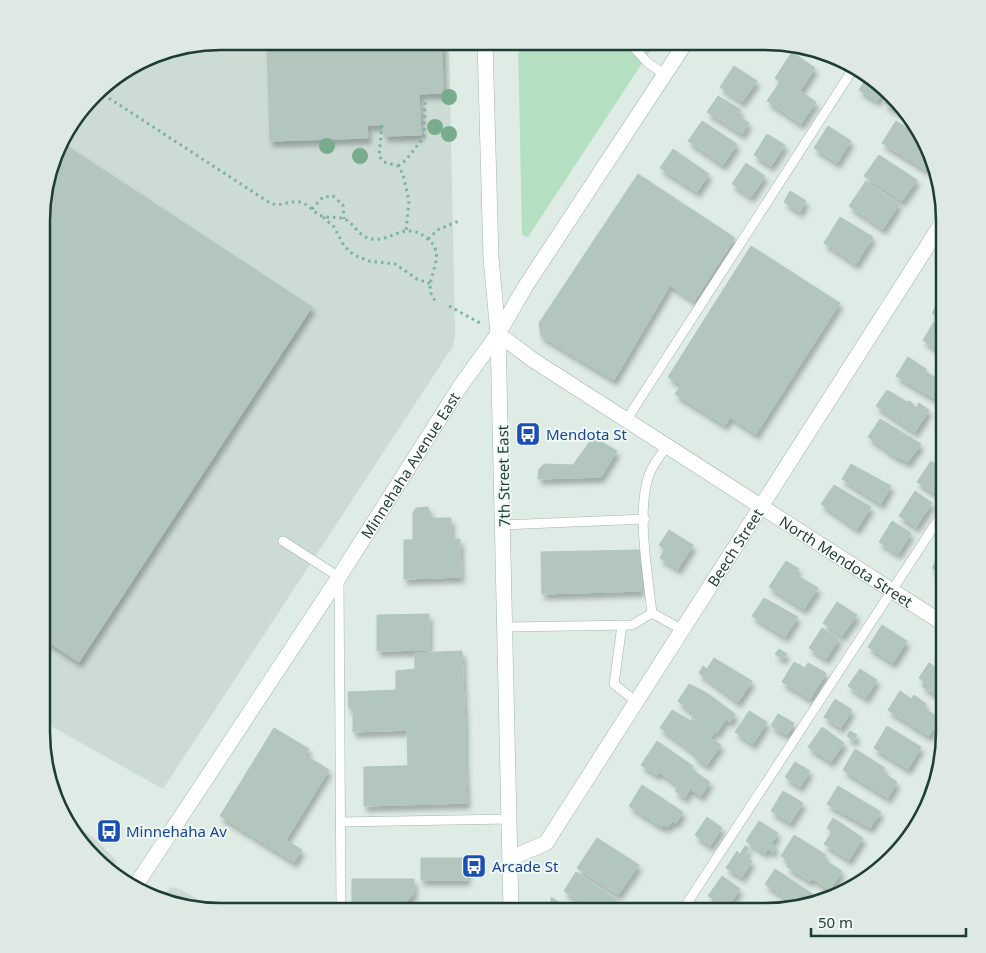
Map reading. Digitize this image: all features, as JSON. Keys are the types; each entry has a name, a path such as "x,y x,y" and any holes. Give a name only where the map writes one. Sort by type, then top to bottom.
{"street":[{"name":"7th Street East","path":"485,50 491,258 498,334 504,526 511,903"},
{"name":"Minnehaha Avenue East","path":"138,881 339,577 461,384 498,334 525,287 681,50"},
{"name":"Beech Street","path":"511,858 546,843 936,233"},
{"name":"North Mendota Street","path":"498,334 533,360 936,619"}],"lane":[{"path":"636,50 647,62 665,74"},
{"path":"627,419 850,73"},
{"path":"652,613 644,490 649,474 667,446"},
{"path":"504,526 645,519"},
{"path":"687,903 936,524"},
{"path":"283,541 339,577 341,903"},
{"path":"652,613 681,629"},
{"path":"505,627 632,625 652,613"},
{"path":"622,625 614,684 635,701"},
{"path":"340,822 509,819"}],"path":[{"path":"105,95 270,203 278,206 300,202 323,216 334,227 344,246 354,255 369,261 395,264 417,279 431,284"},
{"path":"398,166 406,160 424,137 425,98"},
{"path":"382,125 379,156 384,162 398,166 404,174 409,201 406,231"},
{"path":"312,209 323,196 333,196 344,205 344,219"},
{"path":"323,216 344,219 370,239 380,239 406,231 418,233 428,239 434,245 438,257 431,284 431,293 436,301"},
{"path":"428,239 439,229 459,221"},
{"path":"449,306 498,334"}],"shaded area":[{"path":"221,50 449,50 455,334 453,346 163,789 50,725 50,221 53,187 63,155 79,126 92,108 108,92 126,79 155,63 187,53"},
{"path":"80,828 93,837 117,861 114,865 108,861"},
{"path":"171,887 180,889 203,902 176,897 165,893"}],"green space":[{"path":"518,50 651,50 528,237 522,235"}],"building":[{"path":"267,50 442,50 443,93 419,94 421,135 385,136 382,125 367,125 368,138 270,141"},
{"path":"792,52 815,68 800,91 816,102 801,124 767,101 780,82 775,78"},
{"path":"734,66 757,81 742,102 720,87"},
{"path":"864,82 881,95 877,101 859,90"},
{"path":"718,96 741,110 737,115 749,123 742,134 707,112"},
{"path":"886,100 895,110 884,103"},
{"path":"702,121 737,144 723,165 688,141"},
{"path":"896,121 909,129 923,155 927,168 926,170 882,143"},
{"path":"828,126 851,141 837,163 814,148"},
{"path":"767,134 785,145 771,166 754,155"},
{"path":"67,146 312,307 79,662 50,643 50,221 53,187"},
{"path":"673,149 709,174 697,192 660,168"},
{"path":"879,155 917,180 902,201 864,176"},
{"path":"746,163 765,176 751,197 732,184"},
{"path":"638,174 735,238 694,301 670,285 614,380 541,336 539,323"},
{"path":"866,181 899,204 883,229 849,206"},
{"path":"790,191 806,201 800,212 784,202"},
{"path":"840,217 873,237 856,264 824,243"},
{"path":"751,246 840,303 756,434 730,417 725,425 675,394 681,385 668,377"},
{"path":"936,306 936,316 932,313"},
{"path":"934,322 936,323 936,349 923,340"},
{"path":"908,357 934,377 936,374 936,399 896,376"},
{"path":"887,390 907,402 910,401 916,408 919,403 929,410 915,432 876,406"},
{"path":"880,419 921,444 908,462 895,456 868,437"},
{"path":"593,437 617,451 601,477 538,479 539,469 544,464 573,465"},
{"path":"931,461 936,465 936,490 934,493 917,482"},
{"path":"851,464 891,486 881,504 842,479"},
{"path":"834,485 871,507 857,529 821,504"},
{"path":"915,491 932,503 916,527 899,516"},
{"path":"428,507 432,518 451,518 451,539 460,539 461,577 404,579 404,540 413,540 413,513 416,508"},
{"path":"892,521 911,533 898,554 879,542"},
{"path":"669,530 693,545 678,569 660,558 665,549 659,545"},
{"path":"640,550 641,591 542,594 541,552"},
{"path":"786,561 799,569 795,574 818,588 804,609 769,587"},
{"path":"936,561 936,571 932,568"},
{"path":"764,598 798,617 785,637 752,616"},
{"path":"837,602 857,615 842,636 823,623"},
{"path":"429,614 429,650 377,651 377,615"},
{"path":"882,625 907,641 893,663 868,647"},
{"path":"822,628 839,639 826,659 809,648"},
{"path":"779,649 787,654 783,659 775,654"},
{"path":"462,651 465,728 353,732 353,709 349,708 348,692 396,690 396,671 415,669 415,653"},
{"path":"714,658 752,681 738,702 699,673 703,666 707,669"},
{"path":"794,662 805,668 808,663 826,673 810,699 782,682"},
{"path":"929,663 935,667 936,665 936,695 922,686 925,682 919,678"},
{"path":"860,669 877,680 866,698 848,686"},
{"path":"689,684 707,693 735,714 730,722 726,719 717,733 692,717 694,714 678,701"},
{"path":"900,691 911,699 914,695 926,704 924,708 936,716 936,726 929,736 888,710"},
{"path":"835,699 852,710 841,728 824,717"},
{"path":"672,710 691,721 692,719 714,733 710,738 721,745 707,765 694,757 696,754 660,728"},
{"path":"749,711 767,722 753,744 735,732"},
{"path":"778,714 794,723 787,735 771,726"},
{"path":"887,726 921,747 908,769 874,748"},
{"path":"822,727 844,743 831,762 808,747"},
{"path":"274,728 309,749 305,755 329,770 286,840 302,850 294,862 220,816"},
{"path":"465,728 465,764 408,766 407,730"},
{"path":"850,731 857,735 854,741 847,736"},
{"path":"657,741 693,766 691,769 710,782 701,796 690,789 685,798 675,791 679,786 659,772 657,775 641,765"},
{"path":"855,749 885,768 882,772 897,782 888,798 843,770"},
{"path":"795,762 810,771 800,787 785,777"},
{"path":"465,764 467,803 364,806 364,767"},
{"path":"642,785 683,812 676,823 672,821 668,827 664,825 662,827 629,806"},
{"path":"838,786 881,812 870,828 827,804"},
{"path":"783,791 803,803 790,823 771,811"},
{"path":"707,817 722,828 710,846 695,835"},
{"path":"833,818 863,838 849,860 824,844 832,832 827,828"},
{"path":"759,821 778,833 765,853 746,841"},
{"path":"794,835 826,855 823,859 842,871 830,890 811,878 810,881 787,867 790,862 781,856"},
{"path":"597,838 639,865 618,895 577,868"},
{"path":"771,844 776,847 773,852 768,849"},
{"path":"745,846 749,848 744,857 752,861 742,877 726,868 737,851 740,854"},
{"path":"421,858 467,858 467,880 421,880"},
{"path":"775,869 815,895 786,902 781,899 783,896 765,884"},
{"path":"576,872 617,900 615,903 582,903 564,891"},
{"path":"722,876 740,889 730,903 719,903 708,896"},
{"path":"352,879 414,879 414,894 404,903 357,903 352,901"},
{"path":"551,897 560,903 551,903"}],"place":[{"name":"Mendota St","path":"528,434"},
{"name":"Minnehaha Av","path":"109,831"},
{"name":"Arcade St","path":"474,866"}]}
